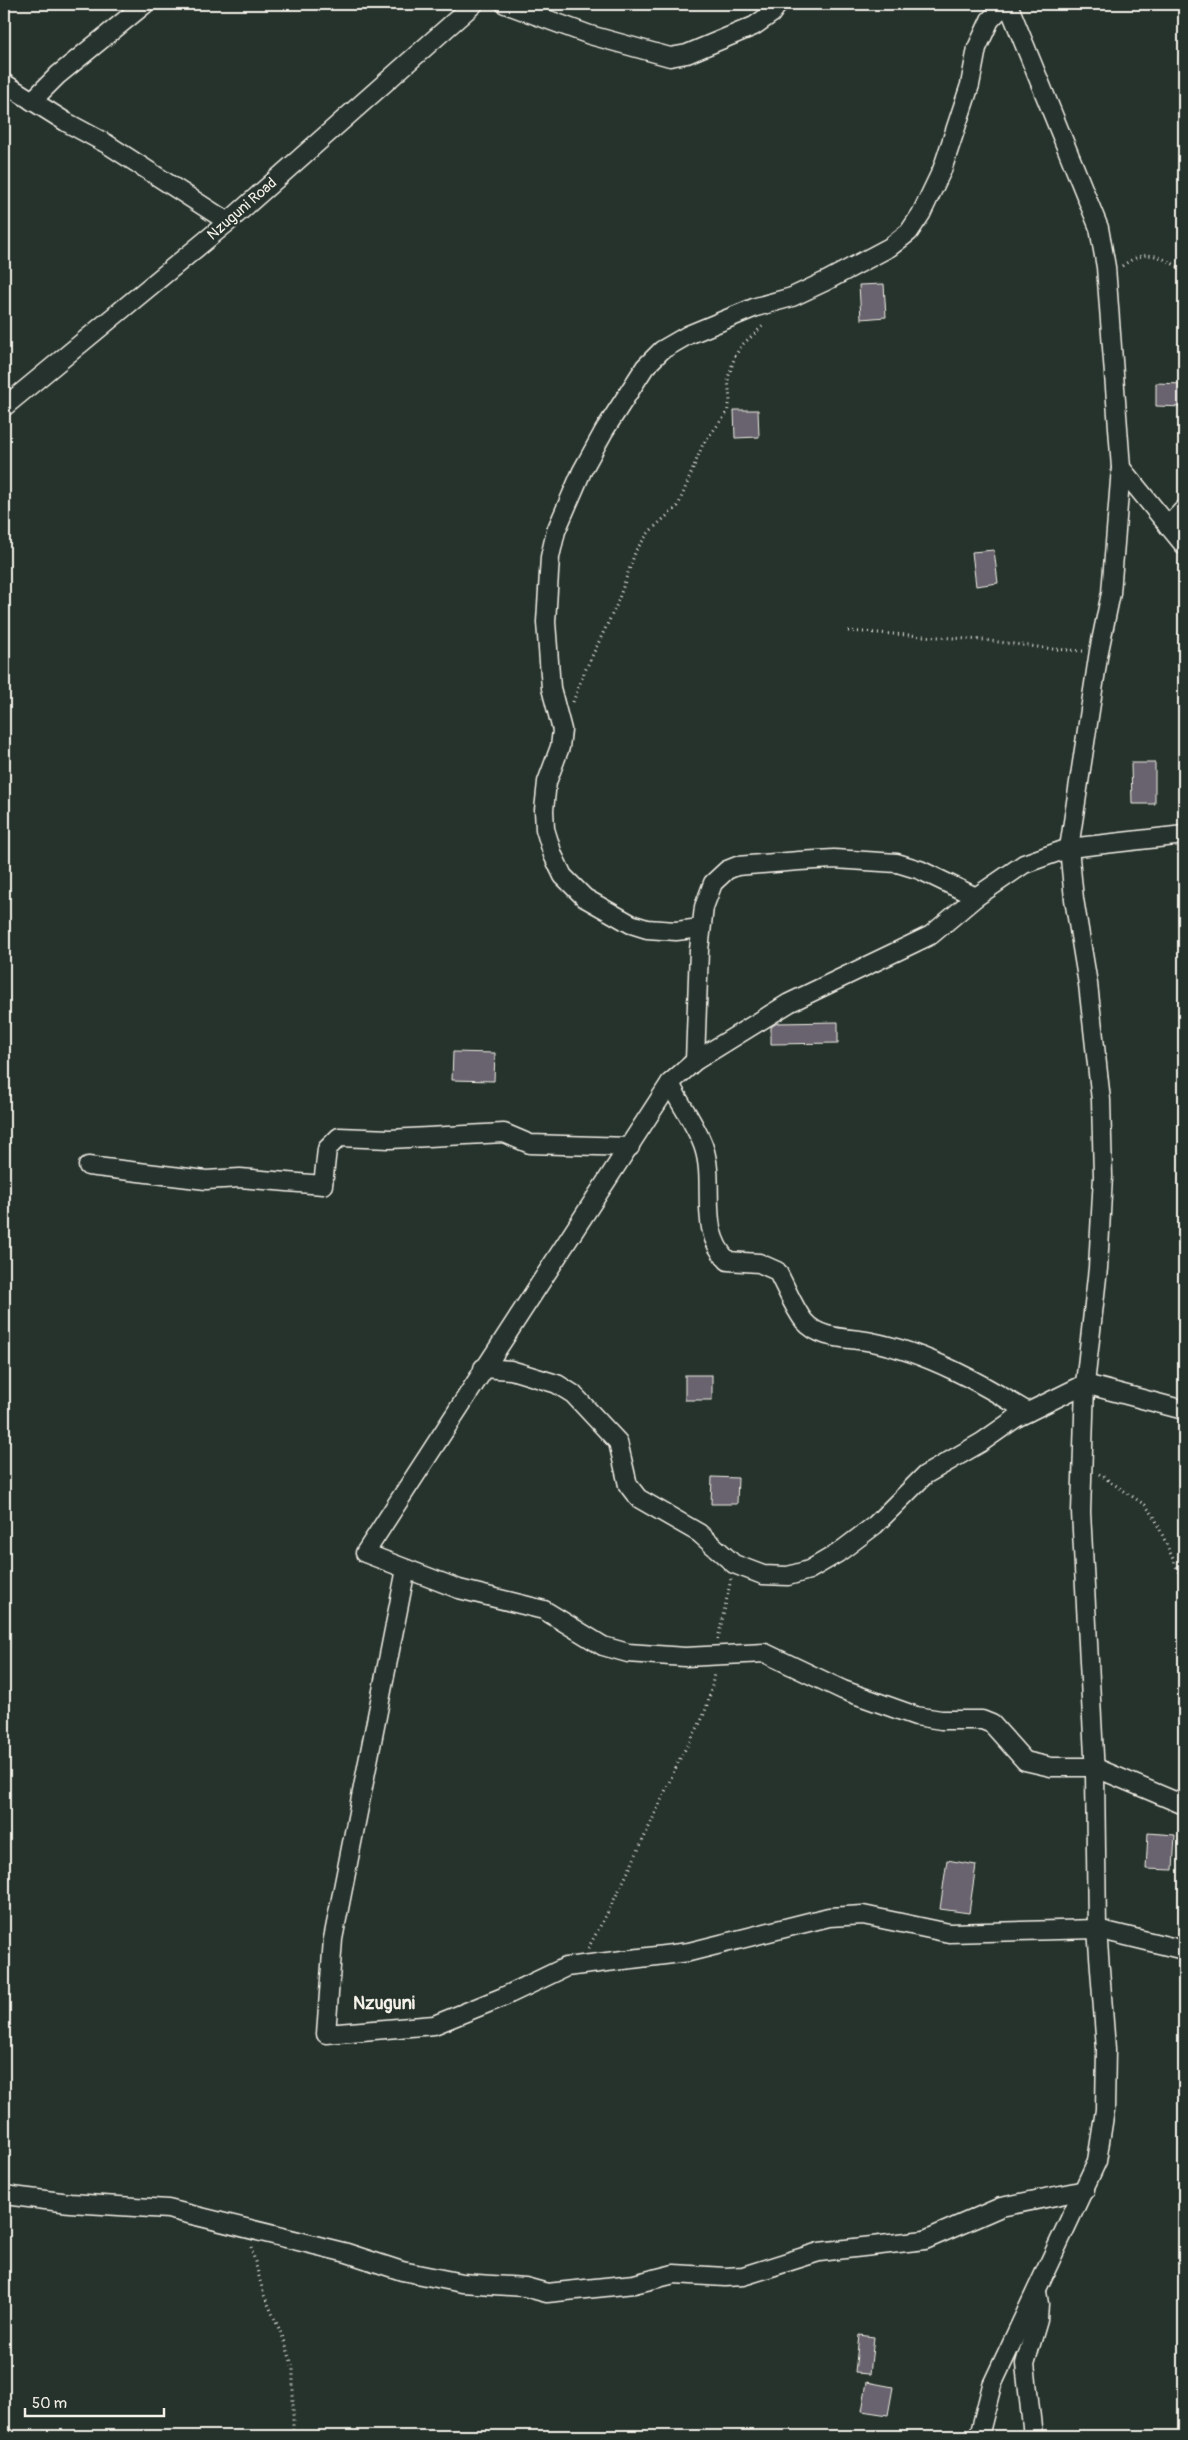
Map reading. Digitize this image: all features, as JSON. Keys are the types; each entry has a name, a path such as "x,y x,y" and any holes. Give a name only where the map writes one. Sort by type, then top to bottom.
{"street":[{"path":"32,102 58,75 145,4"},
{"name":"Nzuguni Road","path":"4,407 228,222 474,4"},
{"path":"505,4 590,35 670,56 687,54 754,26 771,14 778,4"},
{"path":"701,928 676,931 631,924 585,898 563,876 553,855 545,829 544,810 548,782 560,747 562,730 556,713 547,660 546,622 550,556 556,531 582,471 627,391 645,367 662,350 675,342 756,307 792,297 826,281 890,246 909,232 921,214 942,170 970,85 977,48 990,20 1006,4 1099,228 1107,281 1121,468 1111,593 1099,651 1069,848 1101,1100 1102,1176 1098,1268 1085,1384 1082,1512 1094,1767 1097,1929 1106,2049 1105,2110 1097,2162 992,2385 979,2436"},
{"path":"6,88 107,144 228,222"},
{"path":"1121,468 1184,545"},
{"path":"1168,526 1184,509"},
{"path":"1184,835 1069,848 1024,864 976,897 931,935 789,1003 695,1061 670,1083 630,1147 483,1368 398,1505 365,1553 481,1596 544,1610 603,1646 628,1653 656,1656 716,1656 765,1653 843,1690 916,1716 941,1720 982,1720 992,1724 1025,1761 1044,1766 1094,1767 1184,1805"},
{"path":"695,1061 701,928 708,890 718,876 737,866 834,860 897,863 920,870 976,897"},
{"path":"670,1083 680,1105 699,1134 705,1150 712,1231 717,1250 728,1261 759,1264 777,1270 805,1321 813,1328 834,1338 872,1342 941,1365 996,1393 1028,1412"},
{"path":"88,1166 206,1180 240,1178 323,1185 328,1149 339,1137 390,1139 504,1133 530,1144 630,1147"},
{"path":"483,1368 511,1370 557,1384 573,1394 618,1442 628,1485 638,1498 699,1532 734,1564 763,1575 788,1576 809,1570 838,1553 875,1524 925,1475 1028,1412 1085,1384 1184,1410"},
{"path":"406,1569 333,1939 326,2034 434,2025 503,1998 557,1970 578,1965 689,1952 829,1916 863,1915 949,1934 1097,1929 1184,1950"},
{"path":"4,2195 70,2204 168,2209 347,2253 402,2271 432,2278 462,2283 525,2288 548,2293 642,2282 674,2274 725,2277 743,2276 819,2252 915,2242 1000,2208 1085,2190"},
{"path":"1033,2436 1025,2364 1038,2320 1040,2304 1036,2290"}],"path":[{"path":"1107,281 1124,265 1138,256 1152,254 1184,270"},
{"path":"562,730 584,673 617,604 636,550 650,531 678,506 703,444 727,413 730,401 728,378 735,356 752,335 768,322"},
{"path":"848,631 983,640 1053,649 1099,651"},
{"path":"1083,1461 1145,1505 1157,1523 1184,1584"},
{"path":"578,1965 610,1910 653,1822 678,1764 704,1713 710,1695 734,1564"},
{"path":"246,2227 264,2295 292,2361 294,2386 292,2436"}],"building":[{"path":"884,284 886,317 861,319 859,285"},
{"path":"1156,383 1184,384 1184,407 1156,406"},
{"path":"734,410 758,410 759,437 735,438"},
{"path":"994,550 998,583 976,586 972,552"},
{"path":"1131,763 1155,763 1155,804 1132,804"},
{"path":"838,1022 838,1043 771,1044 771,1027 777,1023"},
{"path":"453,1052 495,1053 494,1081 452,1080"},
{"path":"685,1375 712,1375 712,1400 685,1400"},
{"path":"712,1477 738,1478 737,1504 711,1504"},
{"path":"1148,1833 1175,1835 1173,1870 1146,1869"},
{"path":"947,1860 976,1865 969,1913 940,1909"},
{"path":"859,2335 874,2337 870,2374 855,2373"},
{"path":"867,2382 893,2387 888,2415 862,2411"}],"district":[{"name":"Nzuguni","path":"384,2003"}]}
